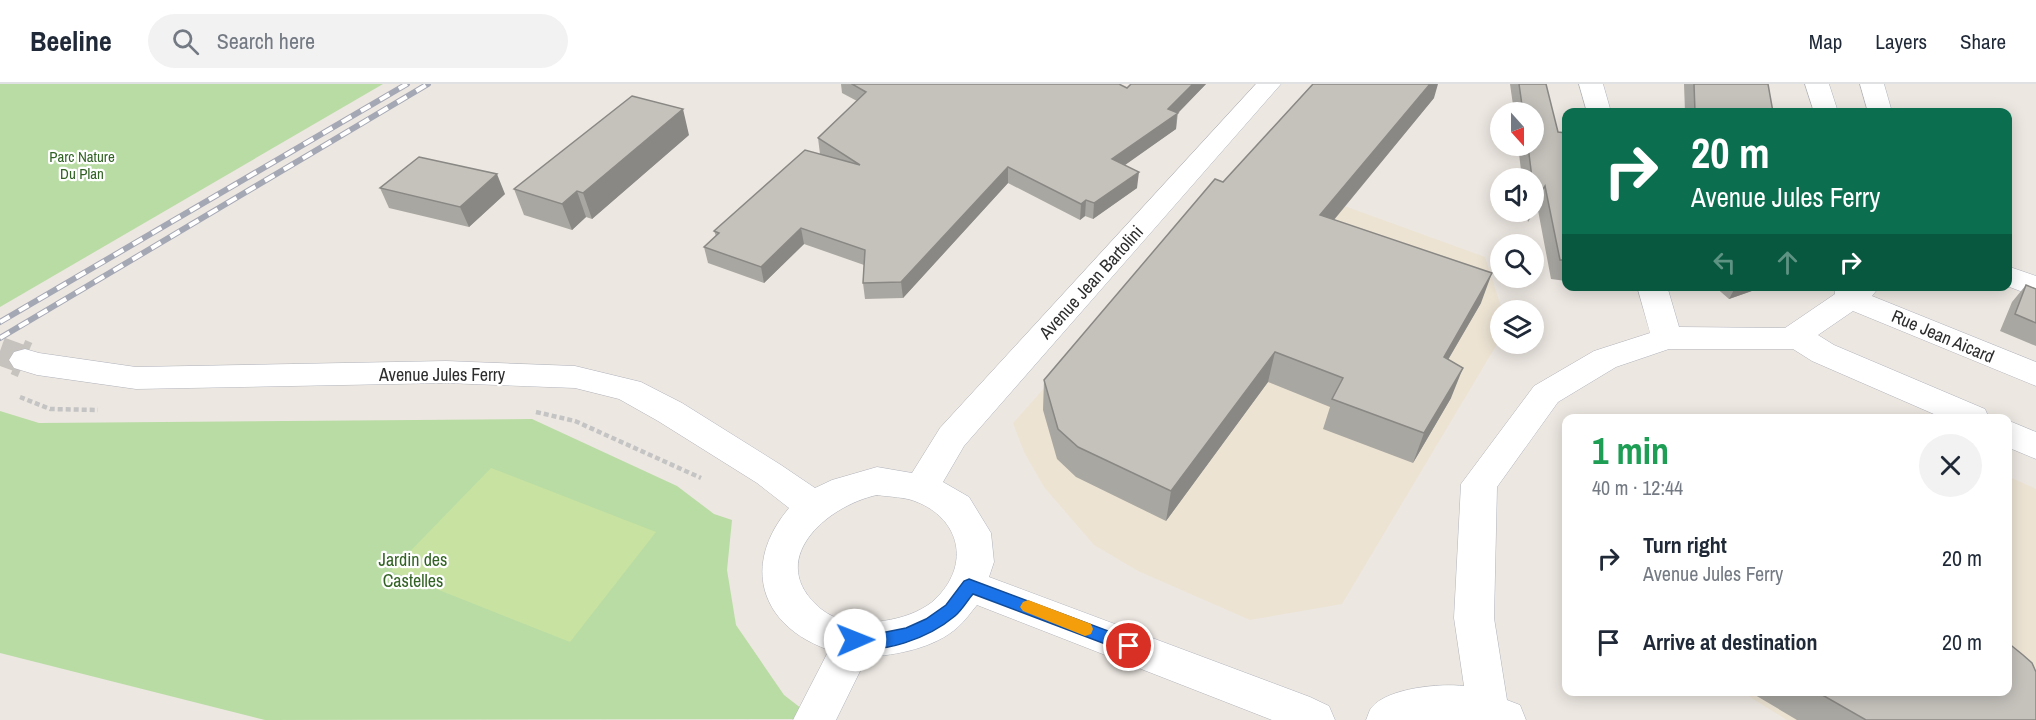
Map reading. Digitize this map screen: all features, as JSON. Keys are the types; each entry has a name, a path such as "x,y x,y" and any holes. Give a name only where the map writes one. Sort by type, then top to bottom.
{"street":[{"name":"Avenue Jean Bartolini","path":"921,486 952,437 1269,84"},
{"path":"1591,84 1598,108"},
{"path":"1817,84 1825,108"},
{"path":"1872,84 1879,108"},
{"path":"2012,277 2036,287"},
{"path":"1653,291 1667,338"},
{"path":"1388,720 1399,712 1427,704 1458,704 1498,715 1474,618 1479,484 1546,394 1605,359 1667,338 1791,339 1854,291"},
{"name":"Rue Jean Aicard","path":"1857,291 2036,375"},
{"path":"1796,336 1823,353 1964,414"},
{"name":"Avenue Jules Ferry","path":"31,362 136,378 446,372 575,377 629,390 662,407 769,474 813,506"},
{"path":"2012,435 2036,446"},
{"path":"877,482 900,482 921,486 943,496 960,510 972,528 977,549 975,570 969,586 951,609 932,624 908,635 881,640 855,640 828,633 807,621 791,604 782,585 780,563 785,542 796,523 813,506 832,494 854,486 877,482"},
{"path":"969,586 1295,710 1314,720"},
{"path":"814,720 855,640"}],"path":[{"path":"31,362 7,392 50,409 107,410"},
{"path":"533,411 575,421 702,479"}],"shaded area":[{"path":"1240,168 1485,257 1490,273 1490,288 1495,288 1499,300 1490,300 1491,354 1342,604 1250,620 1138,571 1094,545 1044,487 1024,452 1013,423"},
{"path":"2012,478 2036,489 2036,720 1787,720 1748,696 2012,696"}],"green space":[{"name":"Parc Nature Du Plan","path":"0,84 383,84 0,307"},
{"name":"Jardin des Castelles","path":"0,411 39,423 532,419 677,486 714,514 732,520 727,570 736,625 784,695 815,719 265,720 0,653"},
{"path":"491,468 656,532 570,642 391,571"}],"building":[{"path":"852,84 1119,84 1127,88 1131,84 1193,84 1168,109 1178,113 1112,159 1139,172 1094,203 1086,200 1081,204 1008,167 901,282 863,283 865,250 801,228 761,267 704,247 719,233 714,231 805,150 860,165 818,138 866,92"},
{"path":"1313,84 1430,84 1320,215 1490,272 1490,276 1444,357 1463,368 1424,433 1332,399 1343,378 1275,352 1171,491 1078,447 1058,429 1044,380 1215,179 1223,182"},
{"path":"1519,84 1546,84 1558,132 1562,132 1562,260 1560,260 1545,186 1544,188 1544,168 1531,168 1529,156 1544,156 1544,102 1522,102"},
{"path":"1694,84 1768,84 1772,108 1695,108"},
{"path":"632,96 683,109 583,193 577,191 562,204 514,189"},
{"path":"419,157 497,174 460,207 380,188"},
{"path":"2026,285 2036,289 2036,323 2015,314"},
{"path":"2012,646 2032,663 2036,672 2036,720 1866,720 1824,696 2012,696"}],"tunnel":[{"path":"0,351 22,359"},
{"path":"18,357 25,360"}],"railway":[{"path":"0,322 407,84"},
{"path":"0,338 428,84"}],"slow traffic":[{"path":"1028,607 1085,629"}],"route":[{"path":"855,640 881,640 908,635 932,624 951,609 969,586 1129,646"}]}
